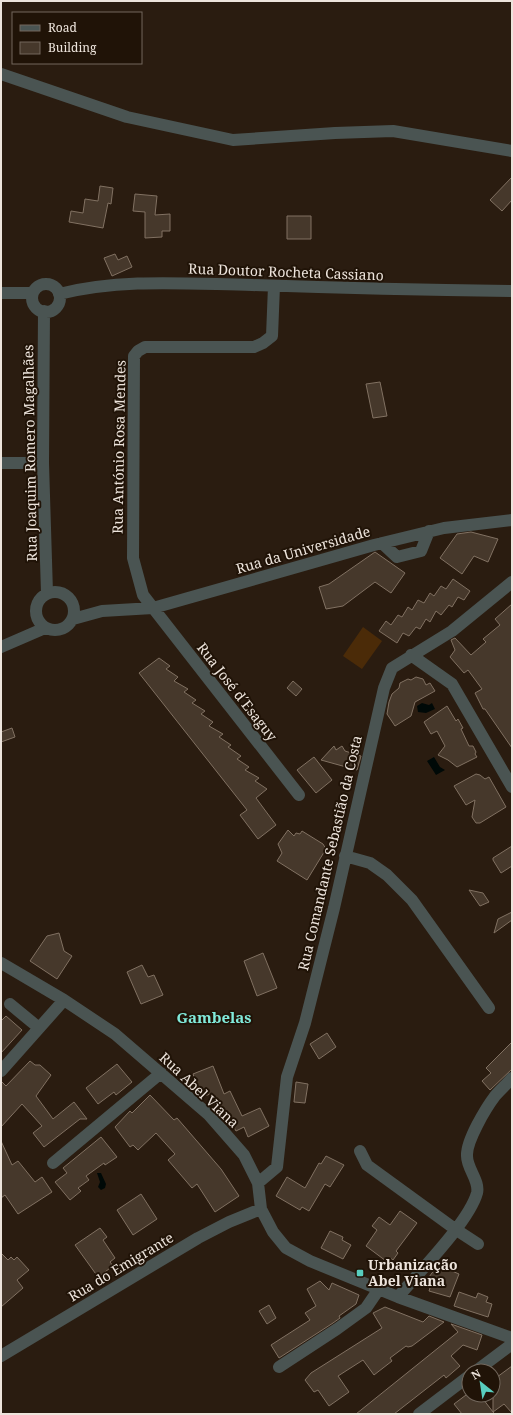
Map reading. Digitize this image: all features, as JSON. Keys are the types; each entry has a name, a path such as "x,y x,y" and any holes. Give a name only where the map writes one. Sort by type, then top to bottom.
{"street":[{"path":"1,74 127,118 232,140 335,133 393,131 512,151"},
{"name":"Rua Doutor Rocheta Cassiano","path":"60,294 86,287 160,282 384,290 512,290"},
{"path":"46,284 54,286 60,294 59,303 53,310 44,311 36,307 34,303 33,293 39,286 46,284"},
{"name":"Rua António Rosa Mendes","path":"152,608 143,595 133,558 134,356 138,351 145,347 254,347 263,343 272,336 274,286"},
{"path":"1,293 33,293"},
{"name":"Rua Joaquim Romero Magalhães","path":"44,311 43,463 47,593"},
{"path":"1,463 43,463"},
{"name":"Rua da Universidade","path":"5,646 45,628 58,631 64,629 73,619 102,611 152,608 382,543 444,528 512,520"},
{"path":"382,543 397,557 421,551 429,532"},
{"name":"Rua Comandante Sebastião da Costa","path":"258,1183 277,1167 287,1077 305,1023 346,856 384,688 392,668 452,631 512,582"},
{"path":"45,628 37,619 35,613 38,602 47,593 63,593 72,601 74,606 73,619"},
{"name":"Rua da Universidade","path":"74,606 102,611"},
{"name":"Rua José d´Esaguy","path":"152,608 299,795"},
{"name":"Rua da Universidade","path":"5,646 37,619"},
{"path":"411,655 452,684 512,787"},
{"path":"346,856 370,864 387,874 407,895 489,1008"},
{"name":"Rua Abel Viana","path":"1,963 64,1000 115,1034 209,1115 244,1155 258,1183 260,1210 273,1232 286,1248 310,1261 398,1297 511,1338"},
{"path":"1,1071 64,1000"},
{"path":"10,1004 39,1028"},
{"path":"53,1163 161,1073"},
{"path":"398,1297 455,1230 472,1205 477,1192 477,1184 469,1168 466,1156 470,1142 496,1095 512,1078"},
{"path":"360,1151 367,1165 455,1230 478,1244"},
{"name":"Rua do Emigrante","path":"1,1356 198,1238 229,1222 260,1210"},
{"path":"279,1366 349,1321 366,1308 379,1289"},
{"path":"484,1363 511,1338"},
{"path":"419,1414 461,1382"}],"shaded area":[{"path":"363,627 382,641 362,669 343,656"},
{"path":"422,703 429,705 432,703 435,709 426,713 418,712 417,706"},
{"path":"434,757 440,767 445,770 436,775 427,761"},
{"path":"97,1173 101,1173 106,1184 105,1188 101,1190 98,1187 100,1182"}],"building":[{"path":"512,177 512,200 502,211 490,200"},
{"path":"100,186 113,188 111,204 108,203 103,228 69,222 71,211 83,213 85,199 98,201"},
{"path":"135,194 157,196 155,215 170,214 170,231 162,231 162,237 145,238 145,212 133,211"},
{"path":"287,216 311,216 311,239 287,239"},
{"path":"115,254 118,260 127,256 132,267 112,276 104,258"},
{"path":"380,382 387,416 373,418 366,384"},
{"path":"471,532 498,539 488,562 474,556 462,574 440,558 457,534"},
{"path":"375,552 405,573 391,593 375,582 343,606 326,609 319,587 329,584"},
{"path":"453,579 470,591 464,600 458,597 452,607 449,605 441,615 436,611 430,622 426,619 420,629 416,627 409,636 403,633 397,643 379,631 386,621 391,625 398,615 402,617 408,607 412,610 418,600 424,603 430,593 434,596 441,586 446,589"},
{"path":"512,604 512,748 485,709 483,709 475,693 482,689 468,670 464,673 450,657 455,650 451,640 455,638 471,655 486,642 483,639 500,625 495,619"},
{"path":"159,658 170,666 166,669 178,677 174,681 188,689 184,692 196,700 192,703 205,711 201,714 213,722 209,726 223,734 219,737 231,745 228,747 241,756 237,759 249,767 245,770 259,778 255,781 267,789 256,798 276,825 258,839 240,815 247,810 139,673"},
{"path":"416,677 423,679 426,685 430,683 435,691 415,702 411,716 395,726 387,714 392,694 399,688 400,683"},
{"path":"293,681 302,689 296,696 287,688"},
{"path":"447,706 456,721 458,719 463,728 461,729 469,746 473,746 477,757 457,767 438,755 445,746 437,731 431,734 424,722"},
{"path":"12,728 15,737 1,742 1,732"},
{"path":"334,746 336,750 342,746 345,751 361,756 357,770 321,760"},
{"path":"314,757 332,780 316,793 297,770"},
{"path":"476,774 485,779 489,777 506,807 480,823 476,823 472,817 475,800 466,805 454,786"},
{"path":"288,830 294,836 296,833 300,834 302,831 323,844 326,849 307,880 277,861 282,853 278,844"},
{"path":"512,846 512,866 501,873 493,858"},
{"path":"469,890 483,893 489,902 480,906"},
{"path":"512,912 512,920 494,933 498,919"},
{"path":"59,933 64,951 72,956 57,979 30,961 47,936"},
{"path":"263,953 277,988 257,996 244,961"},
{"path":"142,965 148,977 154,975 163,995 141,1004 127,972"},
{"path":"6,1016 22,1030 1,1053 1,1021"},
{"path":"327,1033 336,1047 319,1059 310,1044"},
{"path":"512,1042 512,1069 490,1090 482,1081 491,1073 486,1068"},
{"path":"30,1061 35,1065 40,1065 51,1075 36,1096 53,1119 74,1102 87,1119 80,1119 44,1147 33,1133 42,1126 22,1104 1,1127 1,1081 6,1086"},
{"path":"117,1064 132,1082 116,1095 114,1092 98,1104 86,1088"},
{"path":"213,1066 224,1094 230,1091 242,1116 260,1108 269,1126 248,1137 244,1127 236,1131 231,1122 227,1124 218,1114 210,1094 202,1097 193,1074"},
{"path":"296,1082 308,1084 305,1103 294,1102"},
{"path":"150,1095 174,1120 177,1118 221,1169 239,1196 215,1212 197,1184 192,1188 168,1160 175,1154 156,1133 138,1150 133,1145 130,1147 115,1127 130,1111 132,1113"},
{"path":"101,1137 117,1157 105,1165 104,1163 86,1176 89,1180 78,1188 81,1191 70,1200 55,1182 67,1173 63,1168"},
{"path":"1,1141 12,1165 18,1161 35,1182 42,1177 52,1192 18,1214 5,1195 1,1198"},
{"path":"326,1156 344,1165 330,1187 325,1184 309,1211 302,1207 300,1210 276,1196 287,1177 305,1188 319,1163 321,1164"},
{"path":"141,1194 157,1219 133,1235 117,1210"},
{"path":"400,1211 417,1223 396,1251 398,1253 393,1260 389,1257 386,1261 366,1246 377,1230 372,1226 379,1217 390,1225"},
{"path":"100,1228 107,1237 103,1240 115,1258 110,1262 113,1266 98,1277 75,1245"},
{"path":"330,1231 343,1237 342,1240 351,1245 343,1259 321,1248"},
{"path":"1,1253 8,1260 11,1257 14,1260 17,1257 29,1270 17,1280 23,1288 1,1307"},
{"path":"438,1265 459,1274 450,1297 429,1291 430,1288 423,1285"},
{"path":"320,1281 329,1290 332,1283 359,1295 356,1304 339,1316 340,1318 333,1323 279,1358 271,1345 310,1320 305,1313 316,1306 307,1289"},
{"path":"459,1292 476,1298 478,1293 488,1297 486,1302 492,1304 488,1317 454,1306"},
{"path":"269,1305 276,1318 267,1324 259,1311"},
{"path":"385,1307 423,1322 429,1316 444,1322 412,1346 406,1346 390,1358 392,1361 374,1375 363,1360 338,1376 349,1392 329,1406 318,1390 314,1392 305,1380 311,1373 382,1328 373,1313"},
{"path":"451,1324 482,1335 477,1350 463,1345 451,1356 460,1366 446,1378 444,1375 394,1414 356,1414 458,1332"},
{"path":"512,1366 512,1413 504,1404 493,1412 493,1403 501,1403 501,1374"},
{"path":"461,1399 461,1403 486,1403 495,1414 462,1414 454,1404"}],"place":[{"name":"Urbanização Abel Viana","path":"360,1273"}],"district":[{"name":"Gambelas","path":"214,1018"}]}
